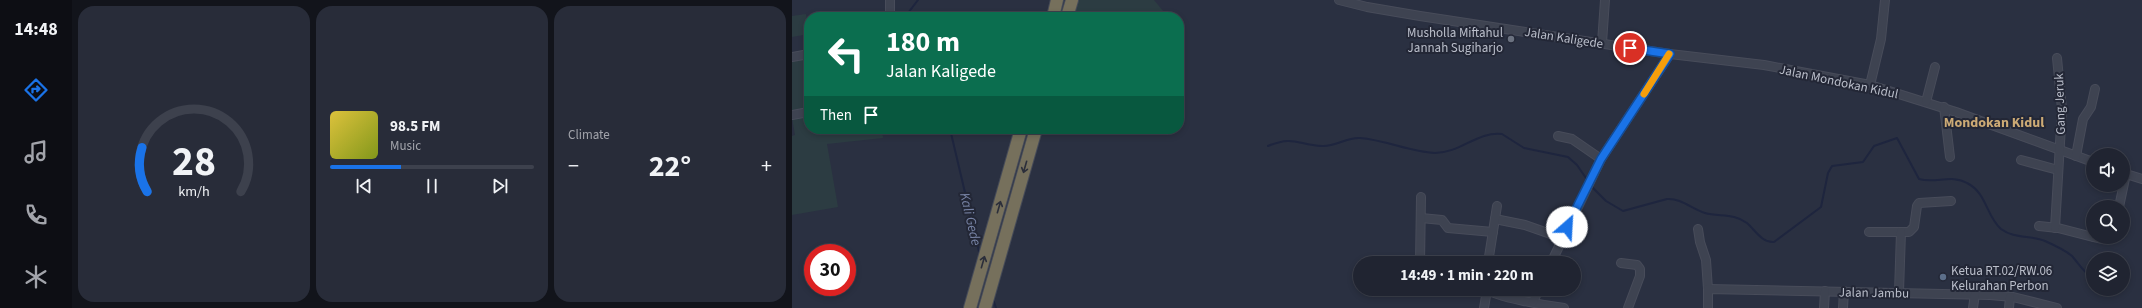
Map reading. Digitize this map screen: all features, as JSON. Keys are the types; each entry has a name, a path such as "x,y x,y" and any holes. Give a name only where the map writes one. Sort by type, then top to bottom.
{"highway":[{"path":"1054,12 1057,0"},
{"path":"1062,12 1065,0"},
{"path":"1068,12 1072,0"},
{"path":"970,308 1020,134"},
{"path":"986,306 1035,134"}],"street":[{"path":"890,0 890,12"},
{"name":"Jalan Kaligede","path":"1339,0 1400,13 1670,54"},
{"path":"1602,43 1605,0"},
{"path":"1870,85 1882,39 1886,0"},
{"path":"1553,256 1601,159 1670,54"},
{"name":"Jalan Mondokan Kidul","path":"1670,54 1764,65 1870,85 1944,107 2086,160"},
{"path":"792,57 804,55"},
{"name":"Gang Jeruk","path":"2055,228 2062,109 2057,58"},
{"path":"1926,102 1935,67"},
{"path":"2076,156 2083,119 2091,107 2095,89"},
{"path":"1944,107 1950,157"},
{"path":"792,115 803,113"},
{"path":"1558,136 1572,139 1601,159"},
{"path":"2020,160 2058,170"},
{"path":"2130,175 2142,179"},
{"path":"1420,256 1421,197"},
{"path":"1869,232 1909,232 1914,229 1919,203 1951,201"},
{"path":"1489,256 1497,206"},
{"path":"1421,218 1442,220 1448,228 1493,232"},
{"path":"1495,219 1524,225 1562,238"},
{"path":"2039,226 2086,235"},
{"path":"1698,229 1700,242 1706,260 1708,308"},
{"path":"1899,292 1901,232"},
{"path":"1621,263 1637,265 1640,269 1640,276 1628,308"},
{"name":"Jalan Jambu","path":"1708,289 1975,294 2010,297 2036,305 2057,308"},
{"path":"1824,308 1825,291"},
{"path":"1843,308 1844,291"},
{"path":"1973,308 1975,294"},
{"path":"1484,308 1486,296"},
{"path":"1506,296 1564,308"},
{"path":"1533,302 1536,296"},
{"path":"2009,308 2010,297"}],"shaded area":[{"path":"1078,0 1154,0 1164,12 1074,12"},
{"path":"804,14 804,35 792,37 792,16"},
{"path":"804,58 804,134 883,134 883,138 827,144 838,207 792,215 792,136 795,135 792,118 792,60"}],"waterway":[{"name":"Kali Gede","path":"909,12 918,0"},
{"name":"Kali Gede","path":"951,134 980,256"},
{"path":"1268,146 1284,141 1327,146 1350,139 1360,138 1379,141 1416,151 1435,153 1453,150 1485,136 1502,134 1524,148 1568,157 1577,165 1588,181"},
{"path":"1591,186 1606,201 1623,211 1667,199 1677,200 1705,213 1732,216 1742,220 1747,223 1759,236 1770,242 1774,242 1821,207 1828,173 1832,166 1863,162 1874,146 1897,138 1919,179 1955,179 1967,183 1974,187 1979,193 1992,218 2001,229 2017,236 2040,239 2059,248 2072,256 2086,273"},
{"name":"Kali Gede","path":"993,299 996,308"}],"slow traffic":[{"path":"1644,94 1669,54"}],"place":[{"name":"Musholla Miftahul Jannah Sugiharjo","path":"1511,39"},
{"name":"Ketua RT.02/RW.06 Kelurahan Perbon","path":"1943,277"}],"district":[{"name":"Mondokan Kidul","path":"1994,122"}],"route":[{"path":"1567,227 1601,159 1670,54 1630,48"}]}
